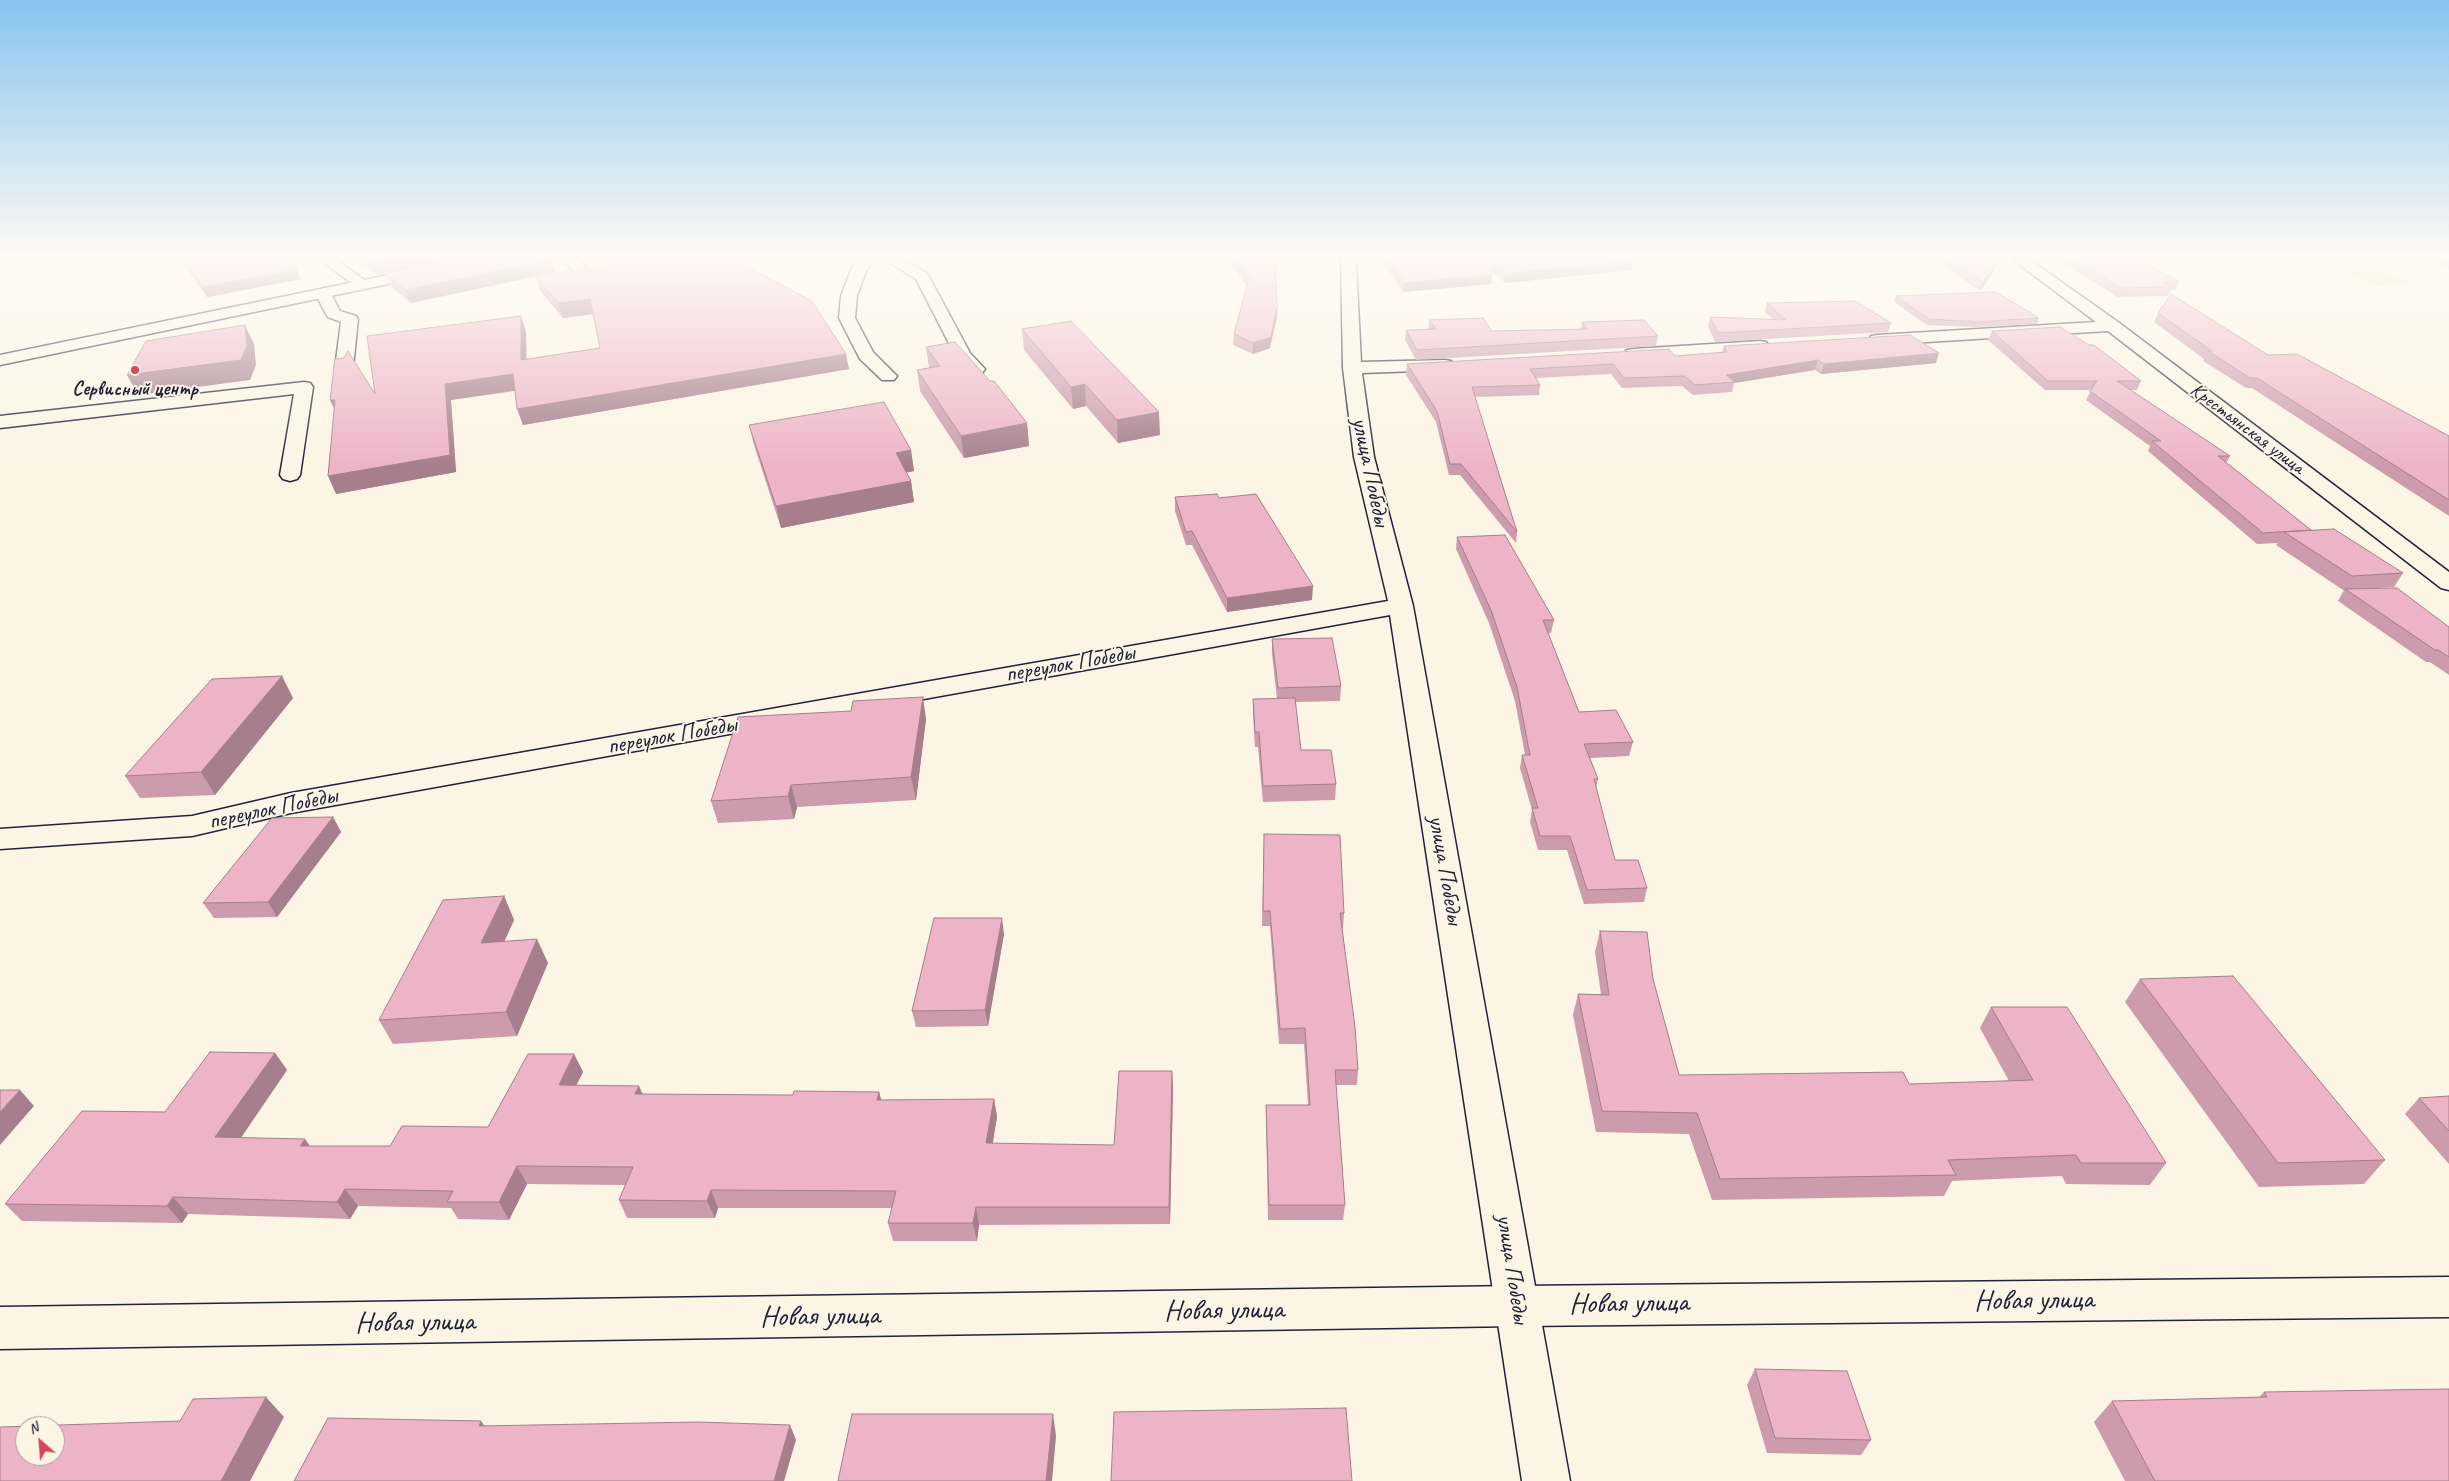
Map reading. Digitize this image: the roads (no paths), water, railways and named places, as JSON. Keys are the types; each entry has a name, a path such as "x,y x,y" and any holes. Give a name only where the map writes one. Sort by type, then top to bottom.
{"street":[{"path":"0,360 154,328"},
{"path":"344,368 349,328"},
{"path":"852,328 866,354 888,376"},
{"path":"949,328 963,355 976,369"},
{"name":"улица Победы","path":"1351,328 1352,368 1364,456 1401,606 1546,1481"},
{"path":"1857,341 2076,328"},
{"name":"Крестьянская улица","path":"2115,328 2449,583"},
{"path":"1612,355 1779,345"},
{"path":"1352,368 1465,364"},
{"path":"0,422 304,387 290,475"},
{"name":"переулок Победы","path":"0,839 192,826 291,804 1401,606"},
{"name":"Новая улица","path":"0,1328 1518,1306 2449,1297"}],"place":[{"name":"Сервисный центр","path":"135,370"}]}
